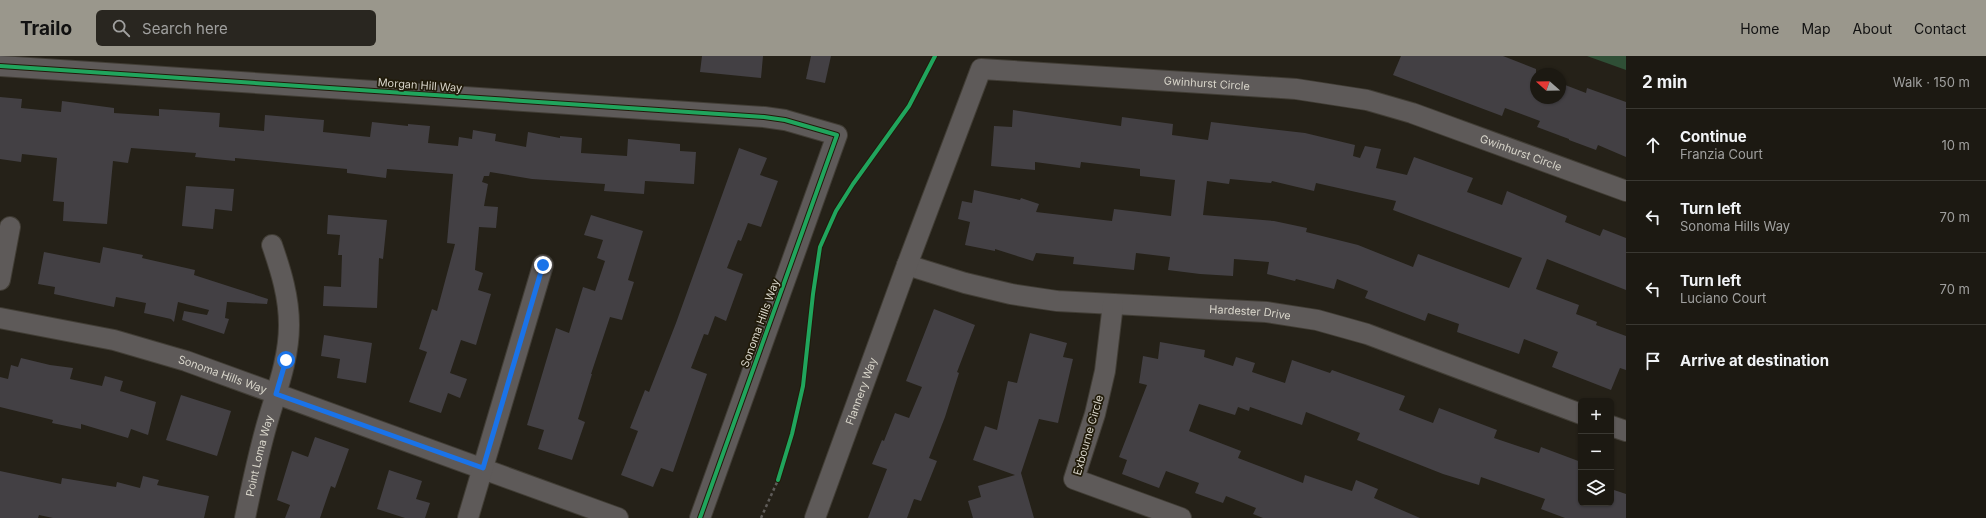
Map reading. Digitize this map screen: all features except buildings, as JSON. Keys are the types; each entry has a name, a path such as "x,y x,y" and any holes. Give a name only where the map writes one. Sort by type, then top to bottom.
{"street":[{"name":"Morgan Hill Way","path":"0,66 764,117 785,120 837,135"},
{"name":"Gwinhurst Circle","path":"907,265 981,69 1296,89 1367,100 1412,113 1626,191"},
{"name":"Sonoma Hills Way","path":"700,518 837,135"},
{"path":"0,280 10,227"},
{"name":"Point Loma Way","path":"245,518 253,474 286,360 289,324 283,277 272,245"},
{"path":"468,518 543,265"},
{"name":"Hardester Drive","path":"907,265 965,283 1011,294 1057,301 1266,312 1317,320 1367,334 1578,413"},
{"name":"Flannery Way","path":"815,518 907,265"},
{"name":"Exbourne Circle","path":"1113,304 1105,371 1095,414 1074,479 1181,518"},
{"name":"Sonoma Hills Way","path":"0,318 114,340 162,353 618,518"},
{"path":"1614,427 1626,431"}],"path":[{"path":"761,518 780,473"}],"green space":[{"path":"1587,56 1626,56 1626,70"}],"cycle path":[{"path":"778,480 792,434 803,386 813,294 820,247 836,211 853,184 909,106 935,56"},
{"path":"0,66 764,117 785,120 837,135 700,518"}],"route":[{"path":"286,360 276,394 483,468 543,265"}]}
